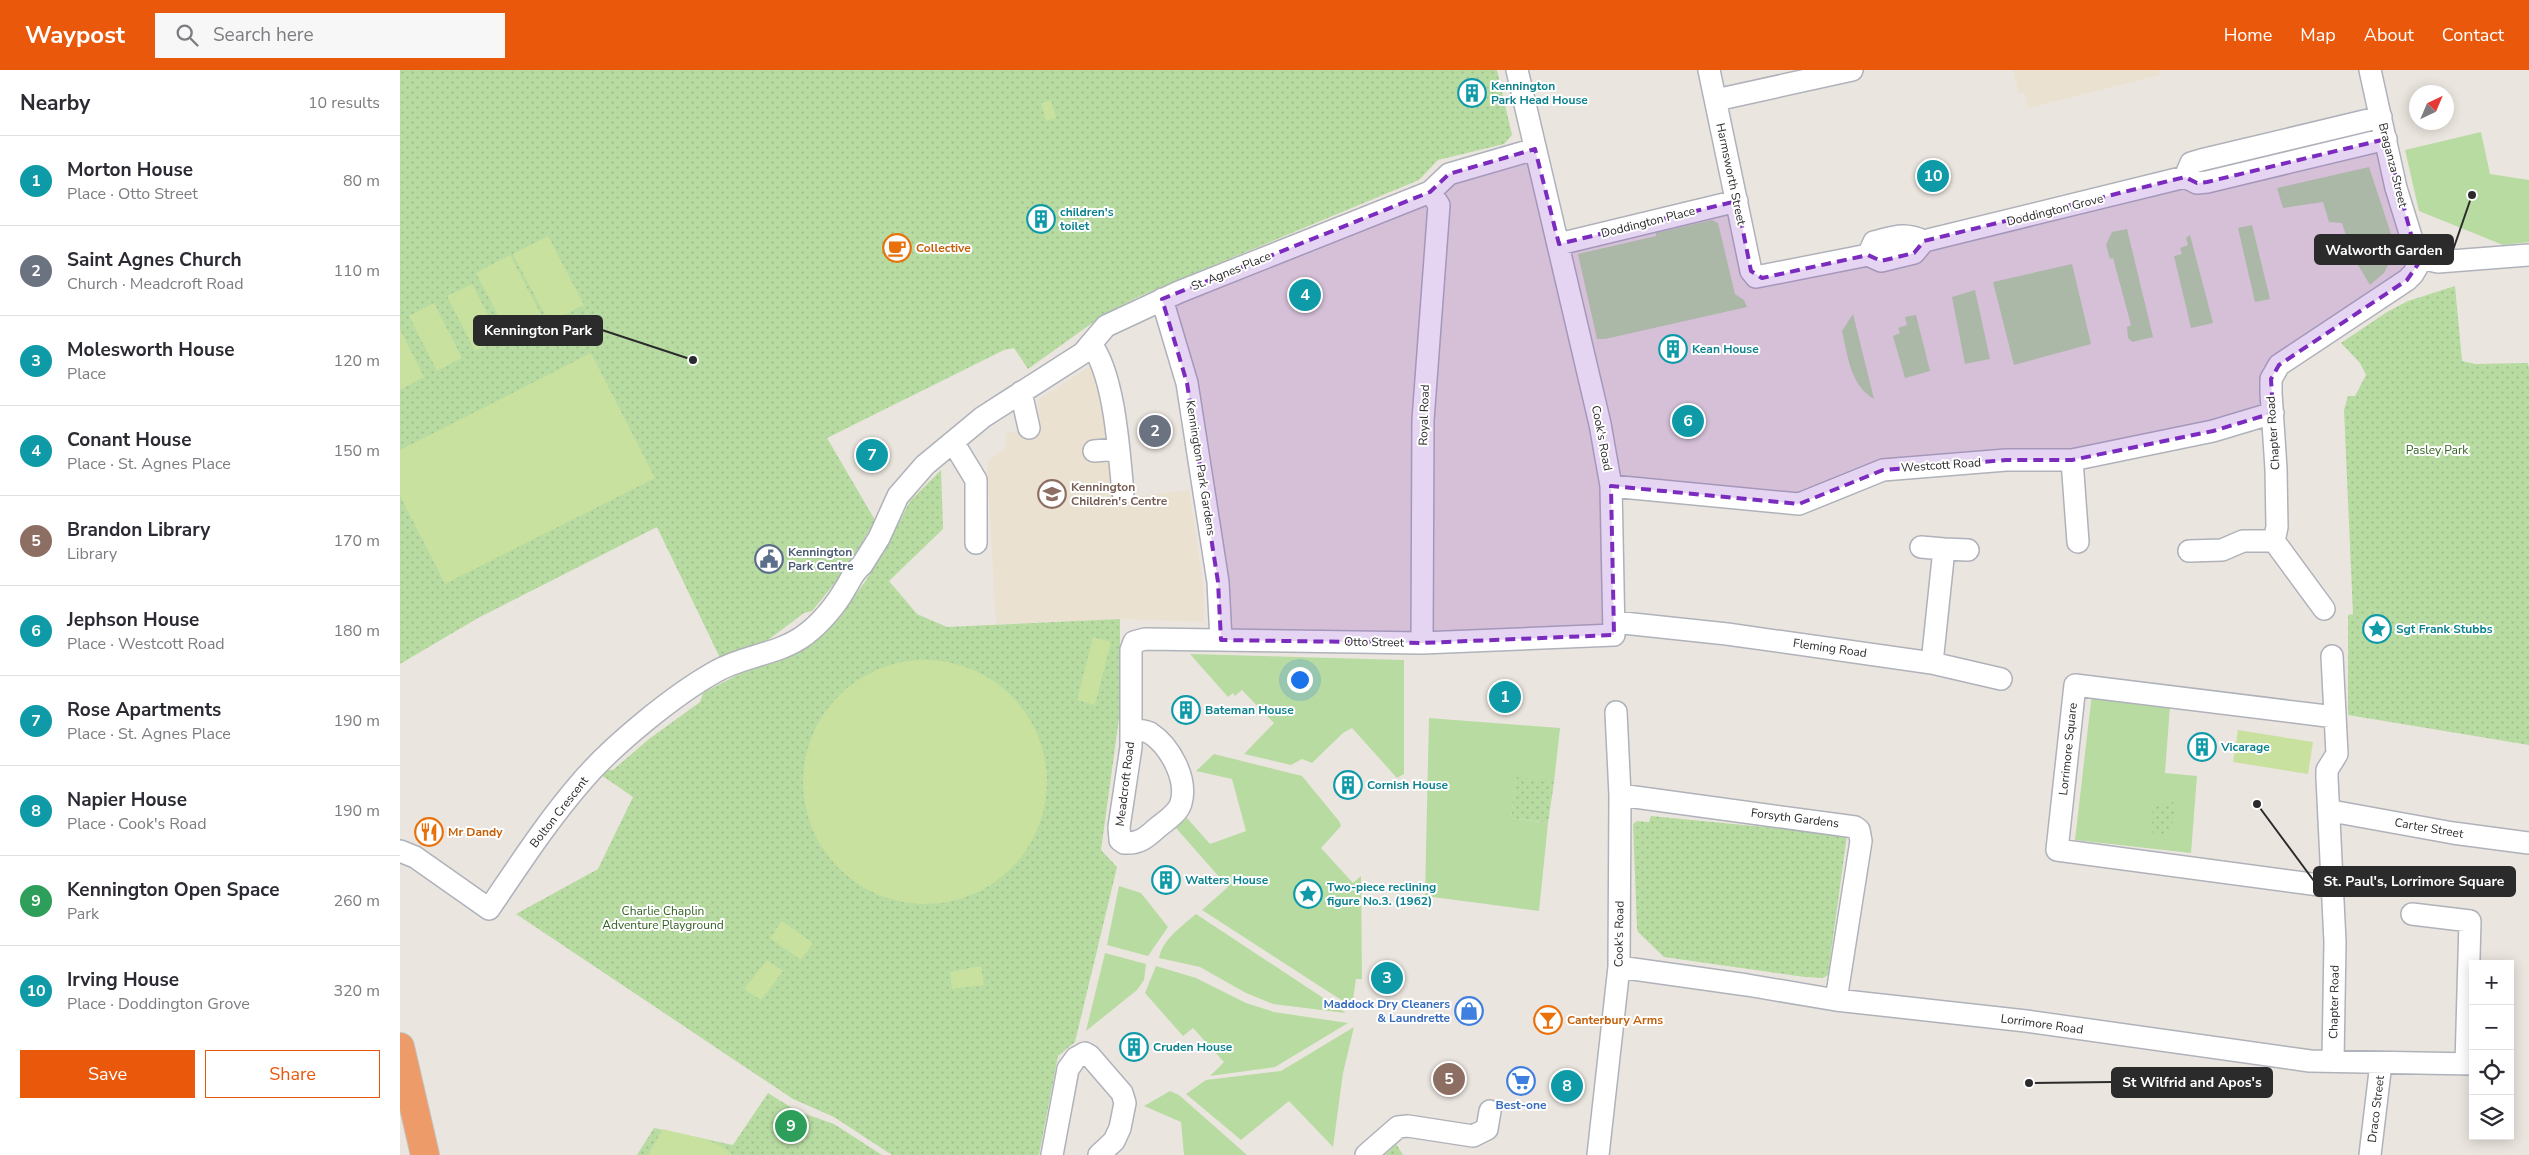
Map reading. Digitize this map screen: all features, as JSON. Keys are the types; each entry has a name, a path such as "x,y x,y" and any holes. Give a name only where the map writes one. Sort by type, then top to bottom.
{"highway":[{"path":"400,1047 425,1155"}],"street":[{"name":"Cook's Road","path":"1517,70 1600,424 1611,486 1614,629"},
{"name":"Harmsworth Street","path":"1709,70 1751,271 1756,277"},
{"path":"1716,100 1852,70"},
{"name":"Braganza Street","path":"2370,70 2396,188 2414,246 2423,256"},
{"path":"2185,176 2191,163 2196,161 2381,117"},
{"name":"Doddington Grove","path":"1756,277 1868,255 1874,242 1910,234 1924,241 2185,176 2197,183 2207,182 2268,165 2386,139"},
{"name":"St. Agnes Place","path":"714,672 736,661 771,652 795,642 817,625 846,588 856,570 862,565 907,484 984,417 1083,353 1106,326 1162,299 1430,192 1449,174 1535,149"},
{"name":"Royal Road","path":"1422,643 1423,420 1439,205 1430,192"},
{"name":"Doddington Place","path":"1559,244 1737,201"},
{"path":"2423,256 2438,262 2529,255"},
{"name":"Chapter Road","path":"2274,542 2277,527 2271,379 2279,365 2408,280 2414,274 2423,256"},
{"name":"Kennington Park Gardens","path":"1162,299 1187,383 1218,582 1221,640"},
{"path":"1092,344 1102,362 1116,426 1123,493"},
{"path":"1021,392 1029,428"},
{"name":"Westcott Road","path":"1611,486 1800,504 1883,470 2006,460 2072,460 2213,431 2273,414"},
{"path":"953,442 976,480 976,543"},
{"path":"1094,452 1118,449"},
{"path":"2072,460 2078,542"},
{"path":"2190,551 2222,550 2243,540 2274,542 2324,609"},
{"path":"1921,547 1968,550"},
{"path":"1932,663 1944,548"},
{"name":"Otto Street","path":"1134,642 1145,639 1422,643 1614,629"},
{"name":"Fleming Road","path":"1614,629 1727,634 1932,663 2001,679"},
{"name":"Meadcroft Road","path":"1131,730 1150,733 1174,758 1181,792 1180,804 1174,813 1144,840 1134,844 1124,844 1120,840 1119,827 1131,747 1131,730 1132,650 1134,642"},
{"path":"2332,656 2337,754 2327,770 2334,887"},
{"name":"Bolton Crescent","path":"400,842 407,854 489,909 543,830 588,774 641,726 714,672"},
{"name":"Lorrimore Square","path":"2334,887 2057,850 2075,685 2336,717"},
{"name":"Cook's Road","path":"1598,1155 1619,967 1620,795 1616,712"},
{"name":"Forsyth Gardens","path":"1620,795 1855,827 1859,830 1861,841 1836,1000"},
{"name":"Carter Street","path":"2329,813 2337,812 2452,833 2529,843"},
{"name":"Chapter Road","path":"2333,1061 2334,887"},
{"name":"Lorrimore Road","path":"2412,914 2470,921 2469,1050"},
{"name":"Lorrimore Road","path":"1619,967 1747,984 1836,1000 2016,1020 2310,1061 2469,1064"},
{"path":"1052,1155 1068,1069 1076,1058 1085,1053 1122,1093 1125,1103 1120,1128 1114,1141 1099,1155"},
{"name":"Draco Street","path":"2370,1155 2382,1063"},
{"path":"1366,1155 1398,1127 1408,1126 1473,1136 1488,1129 1490,1111"}],"highlighted area":[{"path":"2386,139 2414,246 2423,257 2407,280 2279,365 2271,379 2273,413 2213,431 2072,460 2006,460 1883,470 1799,504 1611,486 1614,635 1422,643 1221,640 1218,582 1187,383 1162,299 1430,192 1449,174 1535,149 1559,244 1737,201 1751,271 1762,278 1868,255 1881,261 1914,253 1924,241 2185,177 2197,183 2207,182"}],"shaded area":[{"path":"2013,70 2159,70 2160,75 2028,108 2024,93 2019,94"},
{"name":"Kennington Children's Centre","path":"1096,366 1101,384 1116,499 1189,490 1203,583 1204,622 1120,619 996,624 987,462 1006,447 1006,433 1040,430 1038,400 1089,367"}],"green space":[{"path":"400,70 1497,70 1512,135 1504,144 1438,160 1419,180 1138,297 1102,316 1028,369 1014,348 1004,350 827,438 875,520 848,567 812,611 804,613 760,646 720,658 657,527 478,618 400,664"},
{"path":"1051,100 1056,118 1046,121 1041,103"},
{"path":"2481,132 2490,174 2529,180 2529,242 2503,245 2419,211 2405,150"},
{"path":"2369,167 2396,249 2384,273 2370,285 2352,255 2342,223 2329,222 2323,202 2283,208 2277,188"},
{"path":"1712,220 1718,223 1735,294 1744,300 1747,307 1605,339 1597,339 1578,254 1656,236 1656,233"},
{"path":"2252,225 2270,299 2255,302 2238,228"},
{"path":"2127,229 2153,337 2132,342 2128,338 2127,327 2131,325 2113,258 2110,259 2106,245 2112,232"},
{"path":"2190,235 2213,323 2191,328 2174,256 2182,254 2180,248 2188,245 2186,238"},
{"path":"548,236 584,305 549,323 513,254"},
{"path":"510,255 546,324 512,342 476,273"},
{"path":"2072,264 2091,344 2014,365 1993,282"},
{"path":"472,284 500,338 475,351 447,296"},
{"name":"Pasley Park","path":"2455,286 2462,361 2475,364 2528,363 2529,745 2348,715 2348,615 2353,614 2344,410 2348,396 2355,396 2366,375 2360,363 2341,343 2387,312 2408,301"},
{"path":"1975,290 1990,359 1965,364 1952,297"},
{"path":"434,303 462,358 437,371 409,316"},
{"path":"1853,314 1874,399 1860,386 1848,360 1842,331"},
{"path":"1916,315 1930,371 1905,378 1893,336 1900,333 1898,328 1907,325 1905,317"},
{"path":"400,329 424,377 400,390"},
{"path":"591,353 655,478 445,584 400,496 400,450"},
{"name":"Charlie Chaplin Adventure Playground","path":"941,470 943,529 889,581 917,614 947,627 1120,619 1120,711 1101,850 1117,867 1075,1042 1058,1056 1039,1155 892,1155 834,1117 793,1099 516,914 598,869 633,797 601,775 606,770 613,770 649,739 700,702 703,693 741,673 796,653 830,627 865,582 887,546 910,501"},
{"path":"1093,637 1111,642 1095,705 1077,700"},
{"path":"1190,654 1404,660 1404,774 1397,778 1352,728 1343,733 1312,763 1302,759 1291,765 1244,754 1274,723 1242,690 1235,696 1233,693 1228,697"},
{"path":"925,660 949,662 972,669 993,681 1011,696 1026,714 1038,735 1045,758 1047,782 1045,806 1038,829 1026,850 1011,868 993,883 972,895 949,902 925,904 901,902 878,895 857,883 839,868 824,850 812,829 805,806 803,782 805,758 812,735 824,714 839,696 857,681 878,669 901,662"},
{"path":"2092,693 2170,706 2165,773 2197,776 2191,853 2075,840"},
{"path":"1429,718 1560,728 1554,782 1516,779 1511,818 1548,823 1539,911 1425,896"},
{"path":"2238,730 2313,742 2308,774 2233,762"},
{"path":"1214,754 1302,776 1339,821 1341,826 1321,848 1353,883 1361,876 1362,979 1356,979 1352,1007 1202,910 1228,887 1176,828 1187,818 1210,844 1246,831 1232,779 1196,771"},
{"path":"1516,777 1554,782 1548,823 1511,818"},
{"path":"2168,802 2176,803 2170,836 2151,832 2152,808 2159,803 2165,804"},
{"path":"1651,816 1847,835 1828,975 1823,978 1805,977 1664,957 1638,932 1637,928 1633,824 1637,821 1649,822"},
{"path":"1119,886 1141,893 1168,927 1148,956 1107,945"},
{"path":"1196,914 1346,1013 1273,1004 1246,993 1200,967 1159,958 1168,939"},
{"path":"782,921 813,943 801,960 770,938"},
{"path":"1105,953 1146,964 1144,980 1137,990 1086,1031"},
{"path":"767,960 783,971 761,1000 744,989"},
{"path":"981,966 984,985 952,989 950,972"},
{"path":"1156,966 1196,978 1246,1003 1274,1012 1348,1023 1275,1067 1210,1076 1224,1062 1193,1028 1183,1036 1145,993"},
{"path":"1354,1027 1343,1073 1333,1147 1289,1101 1241,1140 1186,1094 1206,1080 1281,1071"},
{"path":"1170,1091 1179,1095 1247,1155 1184,1155 1181,1122 1144,1106"},
{"path":"768,1093 797,1111 834,1124 882,1155 637,1155 654,1128 733,1145"},
{"path":"663,1129 709,1141 726,1149 732,1155 648,1155"},
{"path":"1396,1144 1403,1155 1385,1155"}],"place":[{"name":"Kennington Park Head House","path":"1472,93"},
{"name":"Irving House","path":"1933,176"},
{"name":"Walworth Garden","path":"2472,195"},
{"name":"children's toilet","path":"1041,219"},
{"name":"Collective","path":"897,248"},
{"name":"Conant House","path":"1305,295"},
{"name":"Kean House","path":"1673,349"},
{"name":"Kennington Park","path":"693,360"},
{"name":"Jephson House","path":"1688,421"},
{"name":"Saint Agnes Church","path":"1155,431"},
{"name":"Rose Apartments","path":"872,455"},
{"name":"Kennington Children's Centre","path":"1052,494"},
{"name":"Kennington Park Centre","path":"769,559"},
{"name":"Sgt Frank Stubbs","path":"2377,629"},
{"name":"Morton House","path":"1505,697"},
{"name":"Bateman House","path":"1186,710"},
{"name":"Vicarage","path":"2202,747"},
{"name":"Cornish House","path":"1348,785"},
{"name":"St. Paul's, Lorrimore Square","path":"2257,804"},
{"name":"Mr Dandy","path":"429,832"},
{"name":"Walters House","path":"1166,880"},
{"name":"Two-piece reclining figure No.3. (1962)","path":"1308,894"},
{"name":"Molesworth House","path":"1387,978"},
{"name":"Maddock Dry Cleaners & Laundrette","path":"1469,1011"},
{"name":"Canterbury Arms","path":"1548,1020"},
{"name":"Cruden House","path":"1134,1047"},
{"name":"Brandon Library","path":"1449,1079"},
{"name":"Best-one","path":"1521,1081"},
{"name":"St Wilfrid and Apos's","path":"2029,1083"},
{"name":"Napier House","path":"1567,1086"},
{"name":"Kennington Open Space","path":"791,1126"}]}
